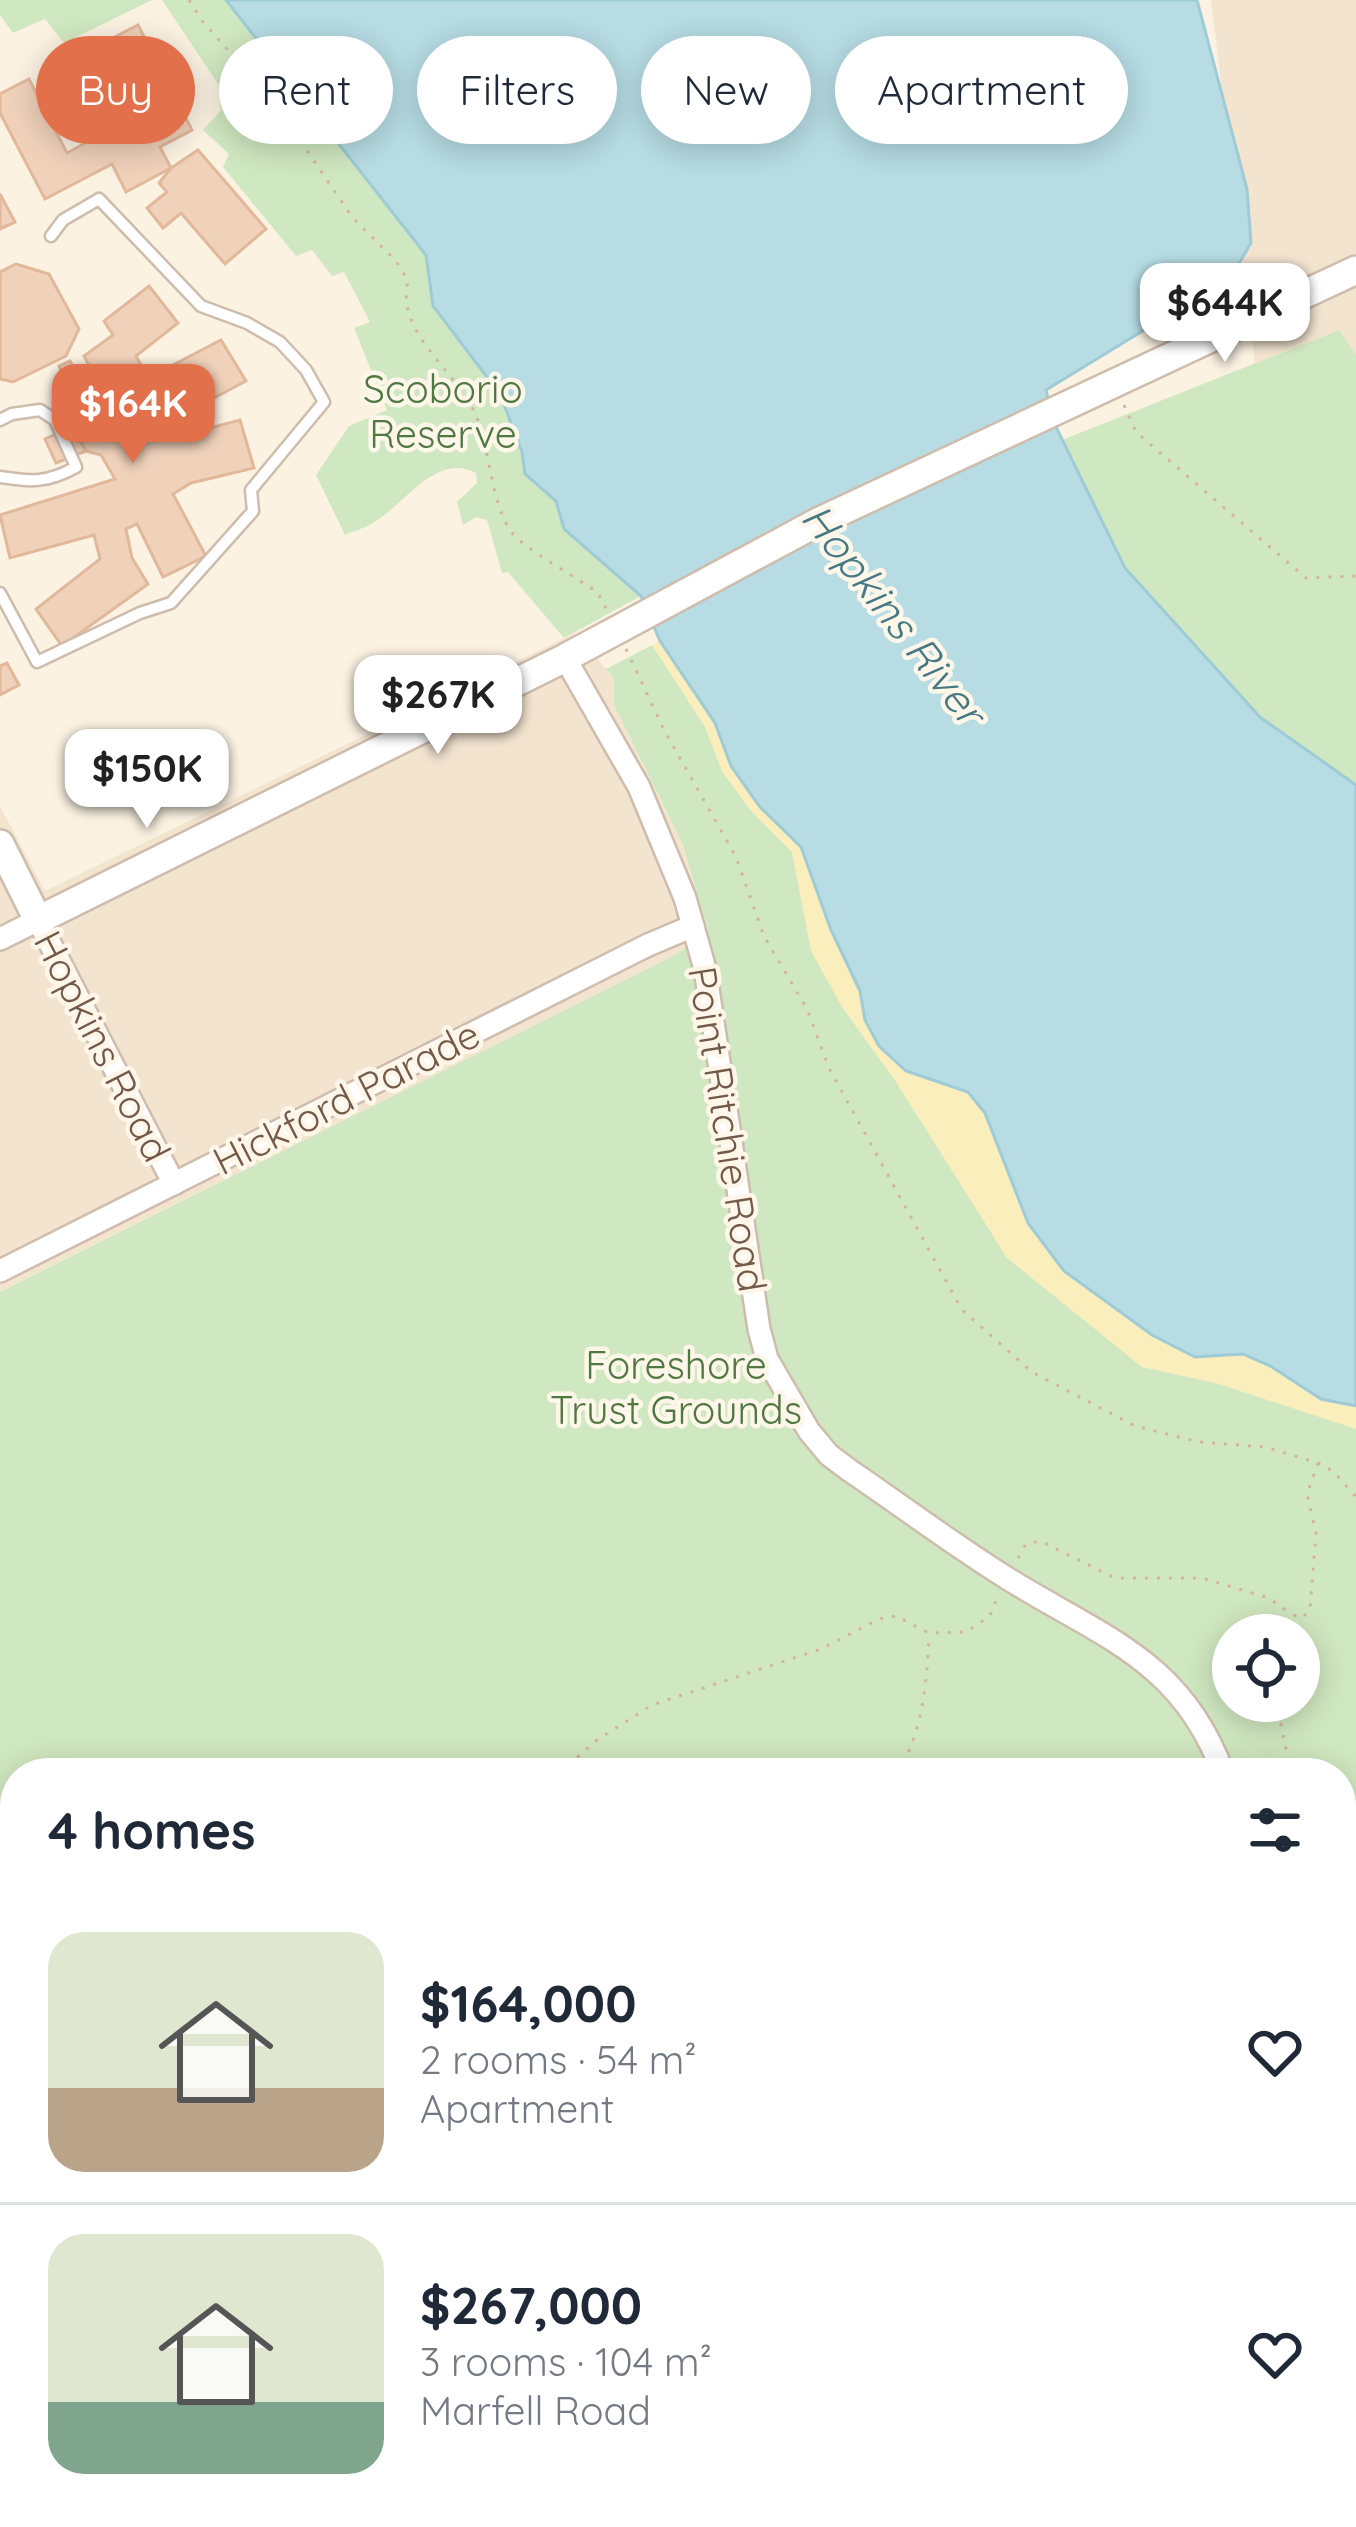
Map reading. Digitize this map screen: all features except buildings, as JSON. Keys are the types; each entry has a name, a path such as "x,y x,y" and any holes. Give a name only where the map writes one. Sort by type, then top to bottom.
{"street":[{"path":"0,939 565,658 818,522 1066,403 1352,279"},
{"name":"Point Ritchie Road","path":"565,658 639,787 693,926 705,969 759,1329 776,1379 794,1411 829,1455 1006,1578 1154,1666 1194,1711 1216,1758"},
{"name":"Hopkins Road","path":"0,844 174,1184"},
{"name":"Hickford Parade","path":"0,1271 693,926"}],"lane":[{"path":"0,593 37,662 170,603 253,511 251,490 324,402 306,370 280,342 247,323 201,306 99,199 63,220 51,236"},
{"path":"0,420 40,410 55,420 76,467 58,478 28,484 0,477"}],"path":[{"path":"189,0 274,102 352,217 396,261 408,281 403,302 415,329 475,413 494,486 513,533 598,593 627,625 664,730 736,857 764,936 807,1010 829,1068 962,1310 1032,1372 1135,1426 1199,1442 1265,1447 1318,1462 1356,1497"},
{"path":"1113,382 1136,432 1306,578 1356,576"},
{"path":"576,1758 652,1705 821,1648 879,1619 896,1616 929,1633 966,1632 990,1616 1026,1544 1040,1541 1115,1578 1202,1578 1269,1598 1302,1618 1310,1610 1316,1533 1307,1494 1318,1462"},
{"path":"904,1758 915,1736 929,1633"},
{"path":"1282,1722 1288,1758"}],"shaded area":[{"path":"1211,0 1356,0 1356,357 1339,330 1255,363"},
{"path":"575,633 614,678 614,705 683,845 708,930 675,955 0,1292 0,806 45,891"}],"green space":[{"path":"0,0 152,0 78,36 58,36 45,19 13,33 0,15"},
{"name":"Scoborio Reserve","path":"162,0 226,0 254,36 219,36 219,93 195,50 195,36 186,36"},
{"name":"Scoborio Reserve","path":"219,112 219,144 339,144 426,255 433,306 500,394 522,452 525,474 556,501 641,596 564,638 508,572 502,573 487,520 476,517 463,525 457,502 477,483 476,473 461,468 434,475 383,516 345,535 316,475 349,426 387,410 354,328 370,322 344,272 332,276 312,250 296,256 223,167 229,154 203,130"},
{"path":"1339,330 1356,355 1356,785 1260,717 1125,568 1062,440"},
{"name":"Foreshore Trust Grounds","path":"660,641 760,807 801,847 1065,1272 1356,1415 1356,1758 0,1758 0,1292 675,955 708,930 683,845 614,705 614,678 606,669"}],"sand":[{"path":"669,635 808,861 831,930 860,991 865,1020 906,1071 968,1092 985,1113 1028,1223 1152,1335 1195,1357 1243,1354 1272,1367 1322,1399 1356,1406 1356,1429 1219,1384 1142,1367 1007,1258 896,1082 842,1007 811,951 792,852 750,810 722,771 705,727 652,645"}],"water":[{"name":"Hopkins River","path":"226,0 1197,0 1247,189 1251,243 1231,277 1046,390 1055,425 1125,568 1260,717 1356,785 1356,1406 1321,1399 1243,1354 1195,1357 1152,1335 1064,1271 1028,1223 985,1113 968,1092 906,1071 879,1046 801,847 760,807 731,766 715,723 660,641 641,596 564,529 556,501 525,474 522,452 500,394 433,306 426,255 339,144 393,144 393,36 254,36"}]}
